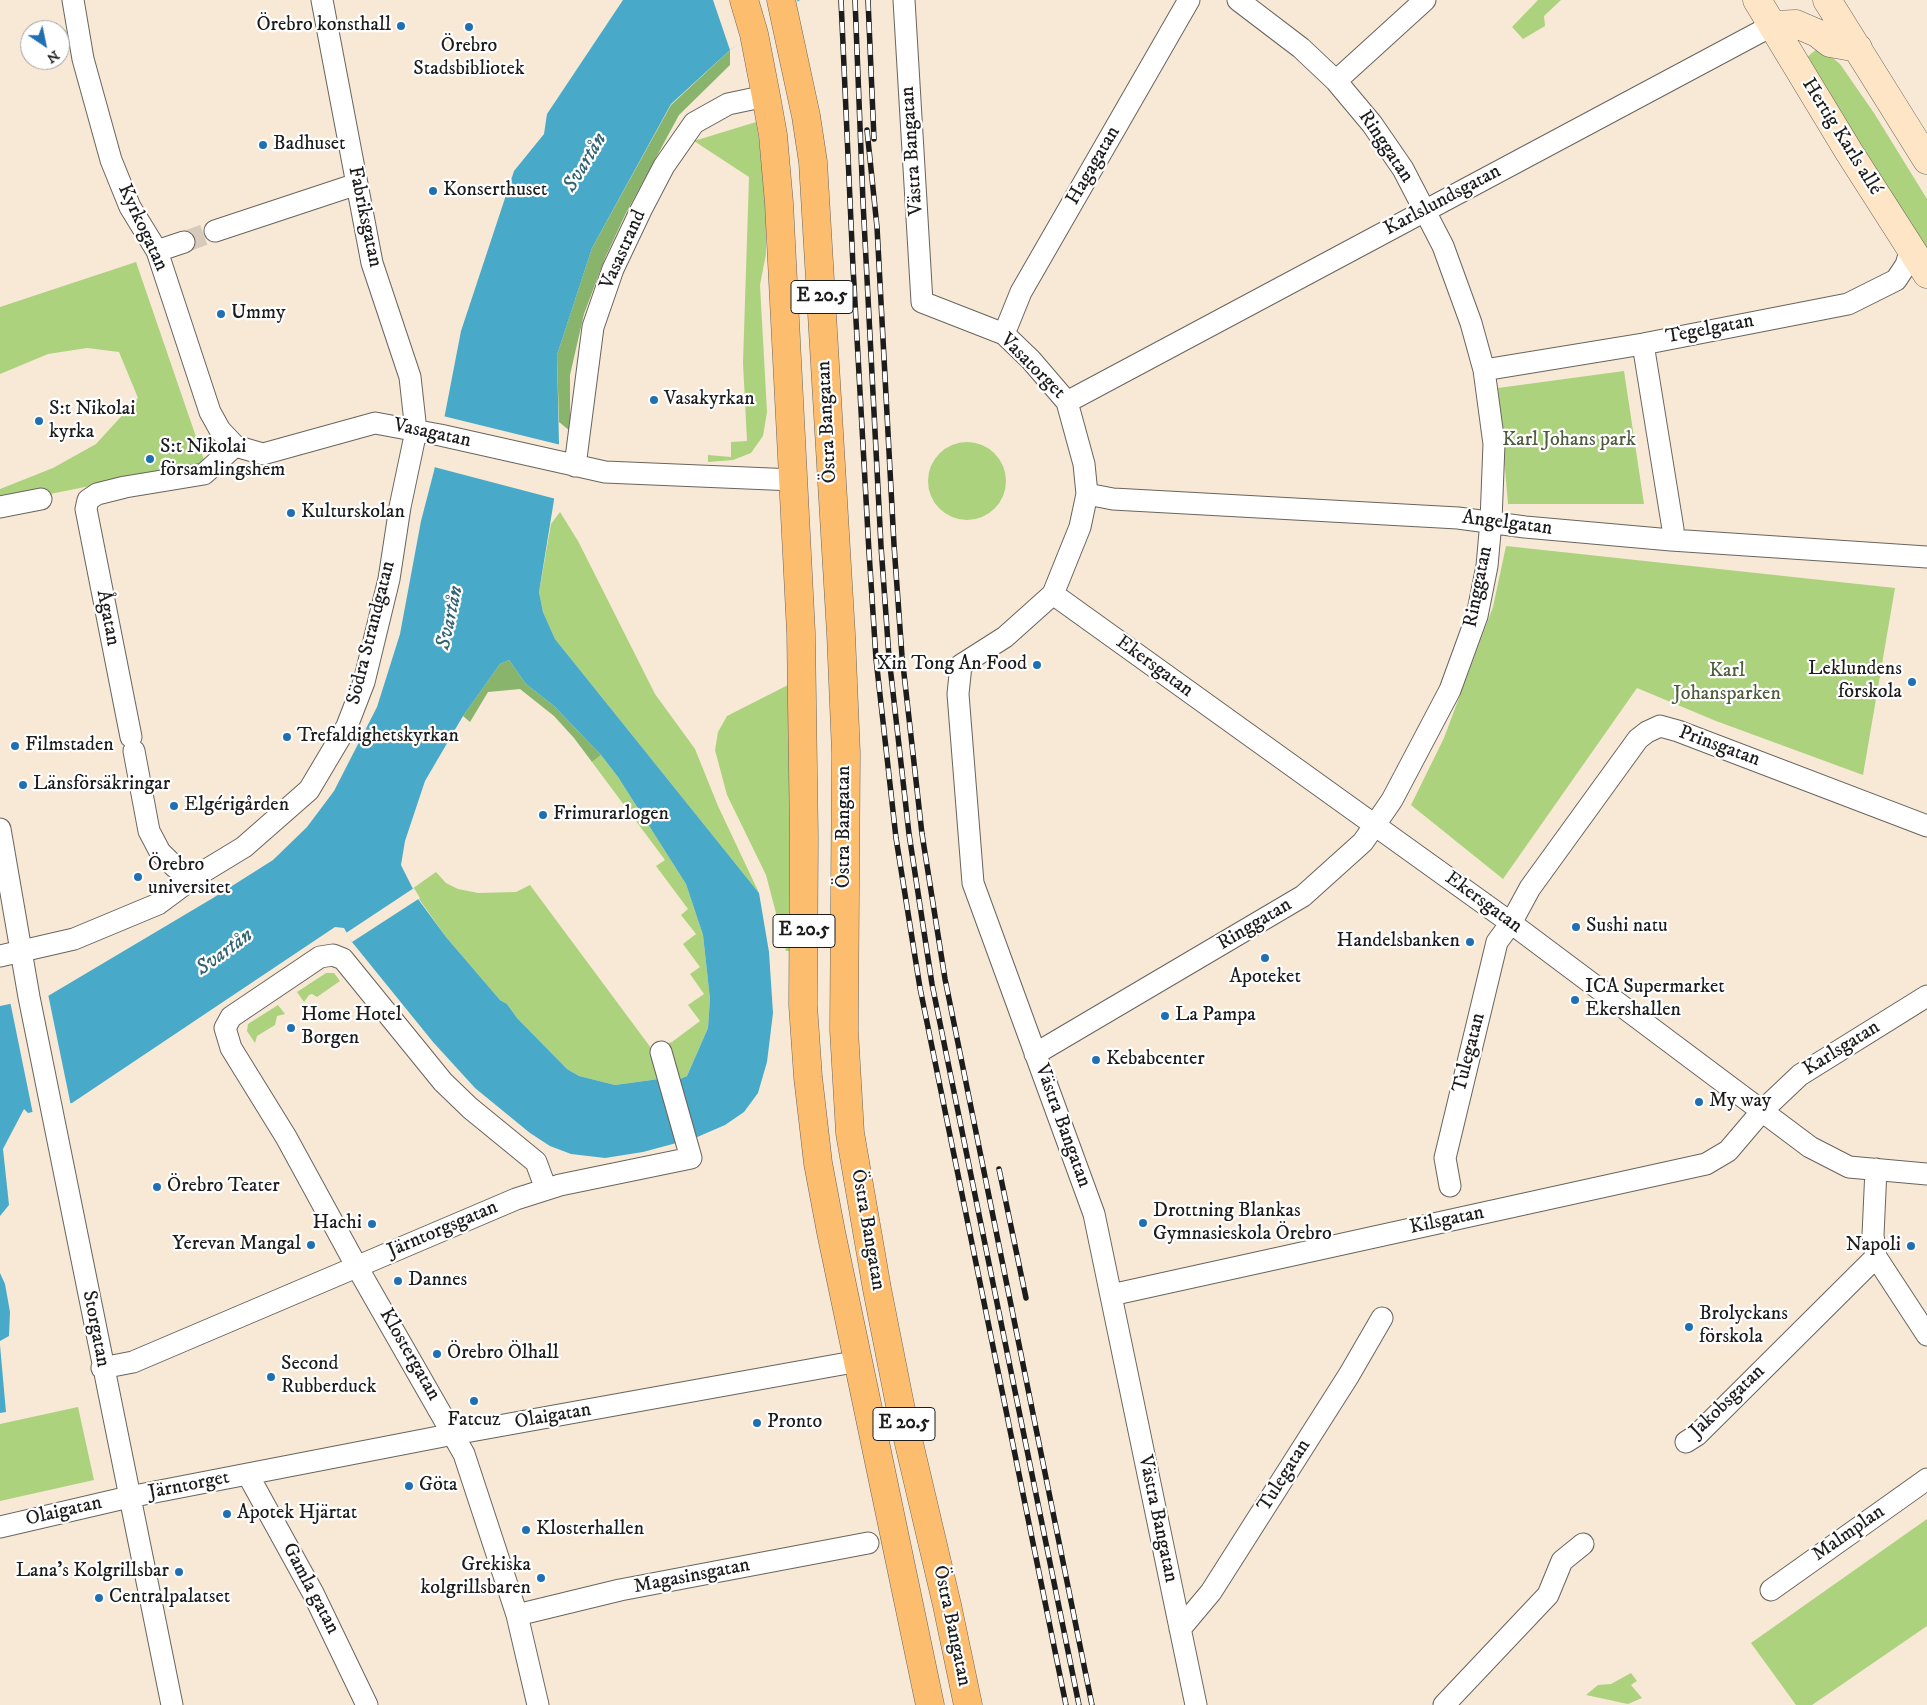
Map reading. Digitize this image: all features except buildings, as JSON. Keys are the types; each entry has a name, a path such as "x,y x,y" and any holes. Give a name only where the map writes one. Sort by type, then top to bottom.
{"main road":[{"name":"Östra Bangatan","path":"744,0 754,34 773,135 779,203 801,633 803,1005 808,1077 818,1163 930,1705"},
{"name":"Hertig Karls allé","path":"1757,0 1849,152 1927,274"},
{"name":"Karlslundsgatan","path":"1772,25 1819,0"},
{"path":"1827,0 1927,160"},
{"name":"Östra Bangatan","path":"783,6 814,162 840,614 846,753 845,1075 850,1133 890,1355 968,1705"},
{"path":"1772,25 1796,24 1817,33 1830,43 1858,48"},
{"path":"794,480 831,479"},
{"path":"859,1362 890,1355"}],"street":[{"name":"Kyrkogatan","path":"73,0 83,59 111,160 130,207 157,251 210,412 220,430 235,446"},
{"name":"Fabriksgatan","path":"322,0 372,263 410,377 416,432"},
{"name":"Västra Bangatan","path":"904,0 922,302"},
{"name":"Hagagatan","path":"1004,334 1022,292 1189,0"},
{"name":"Ringgatan","path":"1036,1054 1303,896 1357,848 1375,826 1392,800 1450,690 1462,662 1477,616 1487,566 1494,444 1484,370 1456,280 1443,246 1386,142 1336,81 1301,48 1238,0"},
{"path":"1336,81 1424,0"},
{"name":"Karlslundsgatan","path":"1067,402 1772,25"},
{"name":"Vasastrand","path":"567,464 593,327 613,269 664,166 694,123 728,104 766,96"},
{"path":"215,231 357,184"},
{"path":"157,251 184,242"},
{"name":"Tegelgatan","path":"1484,370 1643,344 1848,304 1896,280 1906,265 1911,248"},
{"name":"Vasatorget","path":"922,302 1004,334 1031,360 1067,402 1078,433 1087,494 1080,527 1071,554 1052,594"},
{"path":"1643,344 1672,529 1670,540"},
{"name":"Vasagatan","path":"235,446 263,454 374,423 440,435 606,472 662,476 794,480"},
{"name":"Södra Strandgatan","path":"0,956 74,939 158,904 193,878 244,847 309,790 347,726 364,682 377,632 416,432"},
{"name":"Ågatan","path":"193,878 175,867 160,852 149,831 86,510 88,500 97,494 125,487 204,474 235,446"},
{"name":"Angelgatan","path":"1087,494 1113,499 1491,521 1670,540 1927,556"},
{"path":"0,507 41,499"},
{"name":"Västra Bangatan","path":"1052,594 1005,637 961,665 958,676 958,694 973,883 1094,1214 1196,1705"},
{"name":"Ekersgatan","path":"1052,594 1511,923 1810,1147 1849,1168 1927,1174"},
{"name":"Prinsgatan","path":"1511,923 1530,888 1638,739 1660,726 1678,731 1927,826"},
{"name":"Storgatan","path":"0,829 29,997 102,1368 172,1705"},
{"name":"Tulegatan","path":"1450,1186 1445,1158 1497,942 1511,923"},
{"name":"Klostergatan","path":"538,1705 517,1615 464,1454 357,1267 286,1137 231,1048 225,1028 231,1017 320,957 333,955 343,959 443,1082 470,1108 536,1162 546,1189"},
{"name":"Karlsgatan","path":"1762,1111 1800,1075 1927,996"},
{"name":"Järntorgsgatan","path":"102,1368 133,1362 516,1199 546,1189 691,1158 661,1052"},
{"name":"Kilsgatan","path":"1111,1295 1706,1164 1728,1151 1762,1111"},
{"path":"1876,1169 1873,1235 1876,1257 1927,1335"},
{"name":"Jakobsgatan","path":"1686,1442 1699,1432 1876,1257"},
{"name":"Tulegatan","path":"1180,1629 1211,1592 1349,1375 1382,1318"},
{"name":"Olaigatan","path":"248,1475 454,1434 859,1362"},
{"name":"Järntorget","path":"129,1497 248,1475"},
{"name":"Gamla gatan","path":"248,1475 313,1593 367,1705"},
{"name":"Malmplan","path":"1771,1590 1927,1479"},
{"name":"Olaigatan","path":"0,1527 129,1497"},
{"name":"Magasinsgatan","path":"517,1615 620,1590 868,1543"},
{"path":"1444,1705 1548,1595 1562,1560 1583,1544"}],"green space":[{"path":"1538,0 1561,0 1544,16 1545,26 1523,39 1512,27"},
{"path":"1819,47 1840,64 1874,113 1927,199 1927,256 1805,59"},
{"path":"730,50 730,65 679,115 625,215 605,258 584,314 570,375 570,431 559,422 557,355 592,248 671,105"},
{"path":"756,122 764,173 766,220 766,254 760,285 767,412 763,436 751,453 733,460 708,462 708,455 731,457 731,442 747,441 743,363 749,177 694,141"},
{"path":"136,262 205,463 0,504 0,489 53,468 96,444 138,398 119,352 87,348 48,354 0,374 0,307"},
{"name":"Karl Johans park","path":"1624,371 1644,504 1508,504 1498,388"},
{"path":"959,442 975,442 989,448 1000,459 1006,473 1006,489 1000,503 989,514 975,520 959,520 945,514 934,503 928,489 928,473 934,459 945,448"},
{"path":"560,512 578,541 655,694 695,749 718,806 759,893 555,639 543,612 539,592 551,524"},
{"name":"Karl Johansparken","path":"1506,546 1895,588 1863,775 1716,721 1637,688 1503,879 1411,805 1444,738 1493,607"},
{"path":"509,660 526,684 554,706 601,755 592,762 554,716 520,689 488,692 470,722 463,716 500,664"},
{"path":"792,683 794,951 786,951 766,875 727,795 715,750 718,732 727,716"},
{"path":"601,755 618,777 686,884 703,935 710,999 708,1028 687,1076 680,1079 659,1079 615,1085 579,1076 567,1069 517,1018 507,1004 500,1000 446,937 412,889 436,872 446,883 458,889 478,893 516,892 530,885 651,1048 672,1042 700,1021 688,1005 704,994 690,974 700,967 683,944 696,934 681,915 688,909 656,866 665,860 592,762"},
{"path":"326,973 334,973 340,981 317,997 312,994 309,995 304,1002 297,992"},
{"path":"278,1005 285,1014 277,1016 275,1025 257,1036 255,1043 247,1031 248,1024"},
{"path":"78,1407 94,1480 0,1501 0,1424"},
{"path":"1927,1519 1927,1626 1812,1705 1796,1705 1751,1643"},
{"path":"1631,1673 1637,1681 1631,1685 1642,1698 1628,1704 1586,1695 1598,1685 1611,1684"}],"water":[{"name":"Svartån","path":"623,0 800,0 730,50 671,104 592,248 557,355 559,444 554,500 539,592 543,612 555,639 759,893 769,952 773,1013 767,1062 758,1093 744,1112 725,1125 695,1138 643,1152 605,1158 571,1154 550,1146 530,1133 475,1088 433,1042 352,942 344,928 335,927 72,1103 28,1113 24,1109 3,1149 9,1205 0,1216 0,1006 48,996 273,860 307,827 334,791 377,707 400,634 421,521 434,471 461,331 514,171 544,134 547,114","holes":["509,660 526,684 554,706 601,755 618,777 686,884 703,935 710,999 708,1028 687,1076 680,1079 659,1079 615,1085 579,1076 567,1069 517,1018 507,1004 500,1000 446,937 418,899 401,865 405,841 425,781 463,716 500,664"]},
{"path":"0,1273 5,1284 10,1312 9,1336 0,1341"},
{"path":"0,1345 6,1412 0,1413"}],"pier":[{"path":"713,0 797,0 799,4 730,50"},
{"path":"443,416 561,445 556,499 434,467"},
{"path":"414,888 420,898 352,942 346,933"},
{"path":"48,994 71,1106 33,1114 10,1001"}],"tunnel":[{"path":"184,242 215,231"}],"railway":[{"path":"841,0 853,267 876,659 896,838 920,988 1066,1705"},
{"path":"855,0 863,202 881,546 889,657 909,834 932,984 1079,1705"},
{"path":"868,0 874,139"},
{"path":"867,130 877,227 894,545 902,656 922,834 945,979 1092,1705"},
{"path":"999,1169 1026,1298"}],"place":[{"name":"Örebro konsthall","path":"401,26"},
{"name":"Örebro Stadsbibliotek","path":"469,27"},
{"name":"Badhuset","path":"263,145"},
{"name":"Konserthuset","path":"433,191"},
{"name":"Ummy","path":"221,314"},
{"name":"Vasakyrkan","path":"654,400"},
{"name":"S:t Nikolai kyrka","path":"39,421"},
{"name":"S:t Nikolai församlingshem","path":"150,459"},
{"name":"Kulturskolan","path":"291,513"},
{"name":"Xin Tong An Food","path":"1037,665"},
{"name":"Leklundens förskola","path":"1912,682"},
{"name":"Trefaldighetskyrkan","path":"287,737"},
{"name":"Filmstaden","path":"15,746"},
{"name":"Länsförsäkringar","path":"23,785"},
{"name":"Elgérigården","path":"174,806"},
{"name":"Frimurarlogen","path":"543,815"},
{"name":"Örebro universitet","path":"138,877"},
{"name":"Sushi natu","path":"1576,927"},
{"name":"Handelsbanken","path":"1470,942"},
{"name":"Apoteket","path":"1265,958"},
{"name":"ICA Supermarket Ekershallen","path":"1575,1000"},
{"name":"La Pampa","path":"1165,1016"},
{"name":"Home Hotel Borgen","path":"291,1028"},
{"name":"Kebabcenter","path":"1096,1060"},
{"name":"My way","path":"1699,1102"},
{"name":"Örebro Teater","path":"157,1187"},
{"name":"Drottning Blankas Gymnasieskola Örebro","path":"1143,1223"},
{"name":"Hachi","path":"372,1224"},
{"name":"Yerevan Mangal","path":"311,1245"},
{"name":"Napoli","path":"1911,1246"},
{"name":"Dannes","path":"398,1281"},
{"name":"Brolyckans förskola","path":"1689,1327"},
{"name":"Örebro Ölhall","path":"437,1354"},
{"name":"Second Rubberduck","path":"271,1377"},
{"name":"Fatcuz","path":"474,1401"},
{"name":"Pronto","path":"757,1423"},
{"name":"Göta","path":"409,1486"},
{"name":"Apotek Hjärtat","path":"227,1514"},
{"name":"Klosterhallen","path":"526,1530"},
{"name":"Lana’s Kolgrillsbar","path":"179,1572"},
{"name":"Grekiska kolgrillsbaren","path":"541,1578"},
{"name":"Centralpalatset","path":"99,1598"}]}
